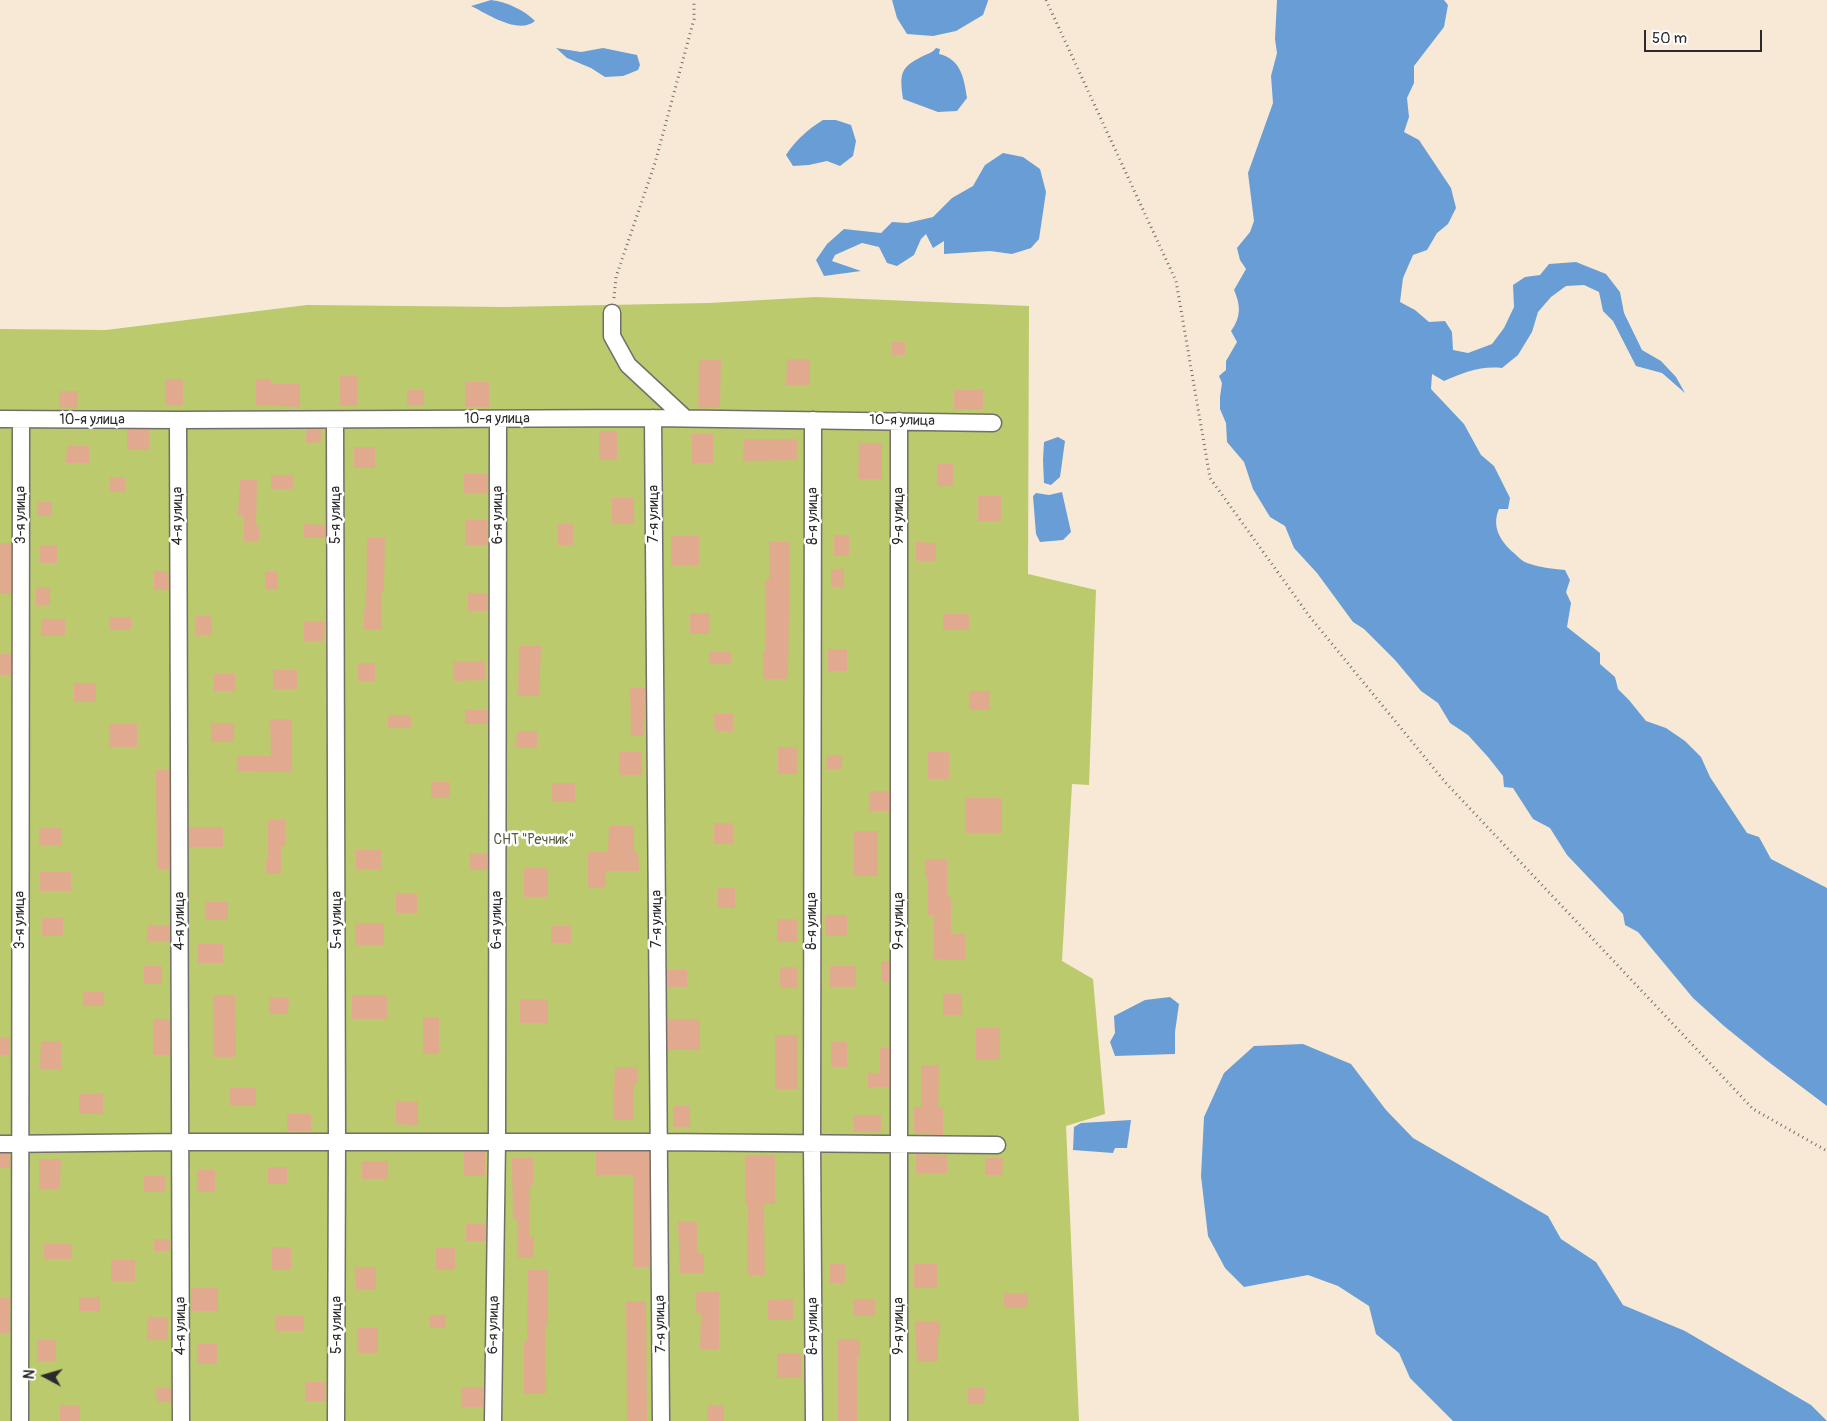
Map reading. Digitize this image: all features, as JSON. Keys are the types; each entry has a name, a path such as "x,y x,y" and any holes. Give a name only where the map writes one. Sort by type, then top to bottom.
{"street":[{"path":"612,313 612,336 628,366 685,418"},
{"name":"7-я улица","path":"653,418 662,1421"},
{"name":"10-я улица","path":"0,419 685,418 993,424"},
{"name":"6-я улица","path":"493,1421 496,1142 498,419"},
{"name":"3-я улица","path":"20,1421 21,420"},
{"name":"4-я улица","path":"178,420 181,1421"},
{"name":"5-я улица","path":"335,420 338,1142 336,1421"},
{"name":"8-я улица","path":"813,420 812,1143 814,1421"},
{"name":"9-я улица","path":"898,421 899,1421"},
{"path":"0,1144 180,1142 997,1144"}],"path":[{"path":"612,313 616,277 655,163 694,20 694,0"},
{"path":"1046,0 1176,281 1210,478 1310,617 1445,782 1753,1109 1827,1151"}],"green space":[{"name":"СНТ \"Речник\"","path":"816,297 1029,306 1028,574 1096,590 1089,785 1072,784 1062,961 1093,979 1105,1114 1066,1126 1079,1421 0,1421 0,329 106,330 307,305 505,307 709,303"}],"water":[{"path":"491,0 515,7 535,21 528,25 512,25 471,6"},
{"path":"892,0 988,1 983,15 956,31 933,36 907,34 897,18"},
{"path":"1277,0 1444,0 1448,5 1444,27 1414,66 1414,83 1407,98 1409,117 1404,132 1419,140 1451,188 1456,208 1448,224 1437,233 1427,250 1413,255 1403,278 1400,302 1415,310 1429,322 1445,321 1452,332 1453,350 1468,353 1492,344 1504,328 1514,307 1513,285 1525,277 1540,275 1549,264 1576,262 1606,274 1620,292 1624,313 1642,350 1661,361 1676,377 1685,393 1662,373 1636,366 1613,321 1603,311 1599,292 1584,285 1566,286 1551,297 1538,312 1532,332 1518,355 1502,368 1479,369 1444,381 1432,374 1431,389 1464,424 1481,455 1494,466 1510,498 1508,509 1499,509 1497,516 1497,528 1501,539 1527,563 1565,570 1570,580 1566,592 1571,603 1567,627 1600,653 1600,664 1615,677 1618,689 1646,721 1666,728 1685,741 1701,757 1710,777 1747,833 1759,837 1771,859 1827,888 1827,1106 1724,1026 1693,998 1638,932 1625,925 1623,914 1567,855 1550,828 1533,819 1513,788 1504,787 1503,776 1488,757 1468,735 1450,723 1438,703 1421,691 1395,660 1364,629 1353,622 1317,573 1294,548 1285,526 1270,517 1253,489 1244,462 1227,442 1226,423 1220,409 1222,383 1219,376 1226,370 1226,361 1237,342 1231,331 1237,321 1239,311 1234,290 1246,269 1240,260 1237,248 1250,232 1254,221 1248,173 1273,103 1271,76 1277,53 1275,39"},
{"path":"556,48 581,52 603,48 637,55 640,65 638,70 623,76 605,77 591,68 567,58"},
{"path":"936,48 940,49 939,54 952,60 957,65 963,77 967,98 957,111 938,112 903,99 901,83 905,68"},
{"path":"823,120 836,120 851,125 856,141 853,156 840,166 827,161 793,166 786,155 802,136"},
{"path":"1003,153 1023,157 1040,169 1046,192 1039,239 1031,248 1012,254 990,251 944,254 944,241 933,248 926,234 921,239 914,255 897,266 887,263 879,247 862,243 835,255 832,261 861,271 824,276 816,260 827,244 844,229 881,233 892,222 907,223 933,217 952,198 973,186 985,165"},
{"path":"1058,437 1065,441 1060,477 1051,485 1044,483 1044,442"},
{"path":"1062,492 1071,532 1063,540 1040,542 1036,534 1033,496 1036,493 1049,495"},
{"path":"1170,997 1179,1004 1175,1032 1175,1054 1115,1056 1110,1042 1115,1033 1114,1016 1145,1000"},
{"path":"1303,1044 1351,1064 1386,1110 1413,1138 1548,1216 1561,1239 1596,1262 1623,1305 1685,1331 1811,1405 1827,1421 1453,1421 1410,1378 1399,1353 1376,1334 1369,1306 1338,1286 1308,1275 1244,1287 1225,1268 1208,1236 1201,1176 1204,1117 1224,1073 1254,1046"},
{"path":"1131,1120 1127,1148 1115,1148 1113,1153 1073,1150 1074,1127 1081,1123"}],"building":[{"path":"892,342 905,342 905,355 892,355"},
{"path":"787,359 810,359 810,385 786,385"},
{"path":"699,360 721,360 720,408 698,408"},
{"path":"340,376 358,376 357,406 340,406"},
{"path":"165,379 183,379 183,405 165,405"},
{"path":"256,379 271,379 271,384 300,384 300,407 256,405"},
{"path":"466,382 489,382 489,407 465,407"},
{"path":"407,390 424,390 424,405 407,405"},
{"path":"954,390 983,390 983,409 954,409"},
{"path":"59,391 78,391 78,408 59,408"},
{"path":"306,429 321,429 321,442 306,443"},
{"path":"127,430 149,430 149,450 127,450"},
{"path":"599,431 617,431 617,460 599,460"},
{"path":"692,434 713,434 713,463 692,463"},
{"path":"744,439 797,439 797,460 743,461"},
{"path":"859,443 882,443 882,479 858,479"},
{"path":"67,446 89,446 89,463 66,463"},
{"path":"354,447 375,447 375,468 354,468"},
{"path":"938,464 953,464 953,486 937,486"},
{"path":"464,474 488,474 487,493 464,493"},
{"path":"271,475 293,475 293,489 271,489"},
{"path":"110,477 125,477 125,492 110,492"},
{"path":"240,480 257,480 256,526 259,526 259,541 244,541 244,515 238,515"},
{"path":"978,496 1001,496 1001,521 978,521"},
{"path":"612,498 634,498 634,524 612,524"},
{"path":"37,502 52,502 52,516 37,516"},
{"path":"465,520 487,520 488,545 465,545"},
{"path":"304,524 325,525 325,538 304,538"},
{"path":"558,524 573,524 573,545 558,545"},
{"path":"834,535 849,535 849,556 834,556"},
{"path":"671,536 699,536 699,565 671,565"},
{"path":"367,538 385,538 382,629 364,630"},
{"path":"769,542 790,542 788,679 763,679 764,651 766,651 765,580 769,580"},
{"path":"916,542 936,543 936,561 916,561"},
{"path":"0,543 11,543 11,594 0,594"},
{"path":"57,545 57,563 40,563 40,546"},
{"path":"831,569 844,569 844,587 831,587"},
{"path":"154,571 168,571 169,590 154,590"},
{"path":"265,572 277,572 278,589 265,589"},
{"path":"36,587 50,587 50,605 36,605"},
{"path":"468,593 488,593 488,611 468,611"},
{"path":"690,613 710,613 709,634 690,634"},
{"path":"943,614 969,614 969,630 943,630"},
{"path":"196,616 211,616 212,635 195,635"},
{"path":"110,617 131,617 131,630 110,630"},
{"path":"41,619 65,619 65,636 41,636"},
{"path":"304,621 325,621 324,641 304,641"},
{"path":"519,646 541,646 539,696 518,696"},
{"path":"828,649 847,649 847,671 828,671"},
{"path":"709,652 731,652 731,664 709,664"},
{"path":"0,654 11,654 11,675 0,675"},
{"path":"453,661 485,661 485,680 453,681"},
{"path":"358,663 375,663 375,681 358,681"},
{"path":"273,670 297,670 297,689 273,689"},
{"path":"214,674 235,674 235,691 214,691"},
{"path":"74,683 96,683 96,702 74,702"},
{"path":"630,688 645,688 644,736 631,736"},
{"path":"969,691 990,691 990,710 969,710"},
{"path":"465,710 488,710 488,724 465,724"},
{"path":"714,714 733,714 733,731 715,731"},
{"path":"388,715 411,715 411,728 388,728"},
{"path":"270,719 292,719 292,772 237,771 237,756 271,756"},
{"path":"211,723 234,723 234,742 211,742"},
{"path":"109,724 137,724 137,747 109,747"},
{"path":"517,731 537,731 537,748 516,748"},
{"path":"778,747 797,747 797,774 778,774"},
{"path":"619,752 642,752 642,775 619,775"},
{"path":"928,752 949,752 949,779 928,779"},
{"path":"827,755 842,755 842,769 826,769"},
{"path":"156,770 169,770 169,869 157,869"},
{"path":"431,782 450,782 450,798 431,798"},
{"path":"552,783 575,783 575,802 552,802"},
{"path":"869,791 889,791 889,811 869,811"},
{"path":"965,798 1002,798 1002,833 965,833"},
{"path":"268,820 285,820 285,846 281,846 281,874 266,874"},
{"path":"714,823 733,823 733,844 714,844"},
{"path":"609,826 634,826 634,851 638,851 639,871 606,871 606,887 588,888 588,852 608,852"},
{"path":"189,827 223,827 223,847 189,847"},
{"path":"39,828 62,828 61,845 39,845"},
{"path":"854,831 878,831 878,876 854,876"},
{"path":"356,850 381,850 381,869 356,869"},
{"path":"470,853 487,853 487,870 470,870"},
{"path":"926,859 947,859 947,897 951,897 951,934 965,934 965,960 934,959 934,915 928,915 928,878 925,878"},
{"path":"524,868 548,868 548,897 524,897"},
{"path":"40,872 71,872 71,891 40,891"},
{"path":"718,888 735,888 735,908 718,908"},
{"path":"396,893 417,893 417,913 396,913"},
{"path":"205,902 228,902 228,920 205,920"},
{"path":"825,915 847,915 847,936 825,936"},
{"path":"42,918 63,918 63,936 42,936"},
{"path":"777,919 797,919 797,942 777,942"},
{"path":"355,923 384,923 384,945 355,945"},
{"path":"147,925 170,925 170,941 147,941"},
{"path":"551,926 571,926 571,943 551,943"},
{"path":"198,944 223,944 223,963 198,963"},
{"path":"881,961 889,962 889,981 881,981"},
{"path":"144,966 162,966 162,984 144,984"},
{"path":"830,966 856,966 856,987 830,987"},
{"path":"780,967 797,967 797,988 780,988"},
{"path":"667,970 687,970 687,987 668,987"},
{"path":"83,992 104,992 104,1006 83,1006"},
{"path":"943,994 962,994 962,1015 943,1015"},
{"path":"213,995 235,995 236,1057 213,1057"},
{"path":"352,995 387,995 387,1019 352,1019"},
{"path":"269,997 289,997 288,1014 269,1014"},
{"path":"520,999 548,999 548,1023 520,1023"},
{"path":"423,1017 439,1017 439,1054 423,1054"},
{"path":"153,1019 170,1019 170,1055 153,1055"},
{"path":"668,1019 700,1019 700,1050 668,1050"},
{"path":"976,1028 1000,1028 1000,1060 976,1060"},
{"path":"775,1035 798,1035 798,1089 775,1089"},
{"path":"0,1037 10,1037 10,1055 0,1055"},
{"path":"41,1041 61,1041 61,1069 40,1069"},
{"path":"831,1042 847,1042 847,1067 831,1067"},
{"path":"880,1048 889,1048 889,1087 868,1087 868,1073 880,1073"},
{"path":"921,1065 939,1065 938,1107 943,1107 943,1135 916,1134 914,1132 914,1107 921,1107"},
{"path":"615,1067 637,1067 637,1084 634,1084 633,1120 613,1120"},
{"path":"230,1088 256,1088 256,1106 230,1106"},
{"path":"79,1094 103,1094 103,1114 79,1114"},
{"path":"396,1101 418,1101 418,1125 396,1124"},
{"path":"673,1106 690,1106 690,1127 673,1127"},
{"path":"287,1114 311,1114 311,1131 287,1131"},
{"path":"854,1115 881,1115 881,1132 854,1132"},
{"path":"464,1152 485,1152 485,1176 464,1176"},
{"path":"596,1152 649,1152 650,1267 633,1267 633,1175 596,1175"},
{"path":"0,1154 10,1154 10,1168 0,1168"},
{"path":"916,1154 947,1155 947,1173 916,1173"},
{"path":"745,1155 775,1155 775,1204 764,1204 765,1275 747,1275 748,1204 745,1204"},
{"path":"512,1158 533,1158 533,1185 530,1185 529,1237 534,1237 534,1258 517,1258 517,1219 513,1219"},
{"path":"985,1158 1003,1158 1002,1175 985,1175"},
{"path":"39,1159 61,1159 60,1189 39,1189"},
{"path":"362,1161 388,1161 388,1179 362,1179"},
{"path":"268,1167 287,1167 287,1184 268,1184"},
{"path":"197,1170 215,1170 215,1192 197,1192"},
{"path":"144,1176 165,1176 165,1192 144,1192"},
{"path":"678,1221 697,1221 697,1253 704,1253 704,1273 680,1273"},
{"path":"466,1224 486,1224 486,1241 466,1241"},
{"path":"154,1239 170,1239 170,1251 154,1251"},
{"path":"44,1244 72,1244 72,1259 44,1259"},
{"path":"272,1247 291,1247 291,1270 272,1270"},
{"path":"436,1248 455,1248 455,1270 436,1270"},
{"path":"111,1260 135,1260 135,1281 111,1281"},
{"path":"830,1264 845,1264 845,1283 830,1283"},
{"path":"914,1264 937,1264 937,1288 914,1288"},
{"path":"355,1267 376,1267 376,1290 356,1289"},
{"path":"528,1270 548,1270 548,1326 545,1326 546,1394 524,1394 524,1342 527,1342"},
{"path":"191,1288 218,1288 218,1311 191,1311"},
{"path":"696,1292 719,1292 719,1349 700,1349 701,1313 696,1313"},
{"path":"1004,1293 1028,1293 1028,1308 1004,1308"},
{"path":"79,1297 100,1297 100,1311 79,1311"},
{"path":"0,1298 10,1298 10,1333 0,1333"},
{"path":"793,1299 793,1320 768,1320 768,1300"},
{"path":"854,1299 875,1299 875,1316 854,1316"},
{"path":"626,1301 646,1301 647,1421 627,1421"},
{"path":"430,1315 446,1315 446,1328 430,1328"},
{"path":"276,1316 304,1316 304,1331 275,1331"},
{"path":"147,1317 168,1317 168,1340 147,1340"},
{"path":"915,1321 940,1322 938,1362 917,1362"},
{"path":"357,1328 378,1328 378,1353 357,1353"},
{"path":"838,1339 860,1339 860,1357 857,1357 857,1421 838,1421"},
{"path":"37,1340 56,1340 56,1361 37,1361"},
{"path":"197,1344 217,1344 217,1364 197,1364"},
{"path":"777,1353 801,1353 801,1378 777,1378"},
{"path":"306,1382 326,1382 326,1401 305,1401"},
{"path":"461,1387 483,1387 483,1407 461,1407"},
{"path":"156,1388 171,1388 171,1402 157,1402"},
{"path":"968,1388 985,1388 984,1404 968,1404"},
{"path":"60,1405 80,1405 80,1421 60,1421"},
{"path":"708,1405 724,1405 724,1421 707,1421"}]}
